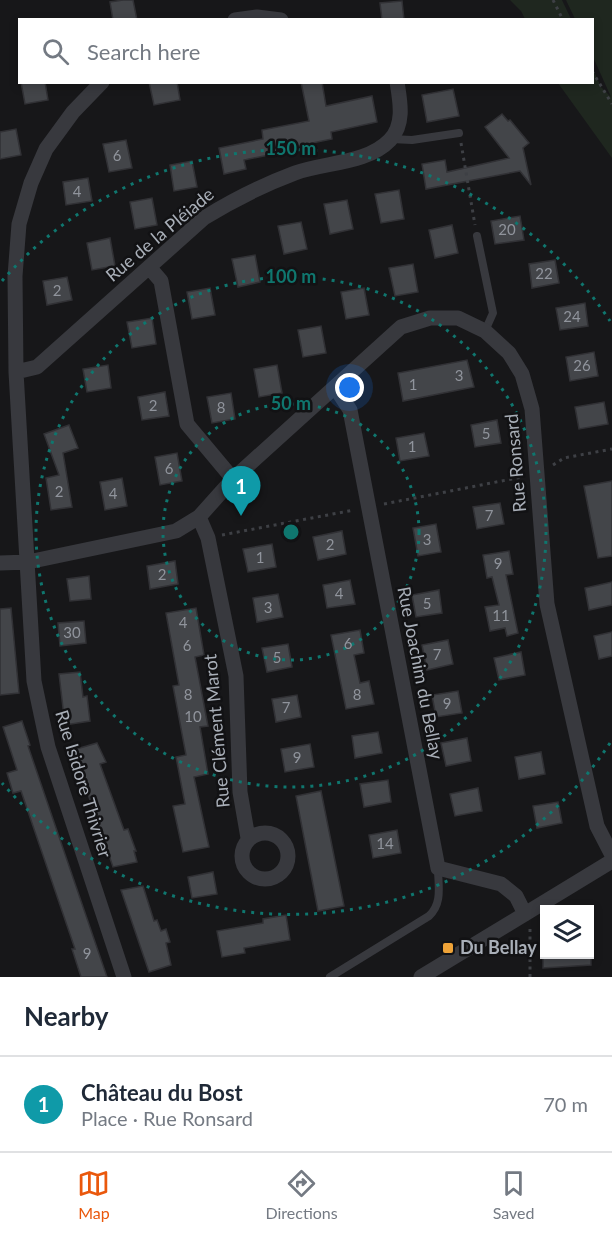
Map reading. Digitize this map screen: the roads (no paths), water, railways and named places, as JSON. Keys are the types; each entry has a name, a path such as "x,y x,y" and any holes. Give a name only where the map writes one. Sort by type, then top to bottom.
{"street":[{"path":"249,18 264,18"},
{"path":"28,562 16,372 15,276 19,224 31,183 46,148 73,112 100,84"},
{"path":"391,139 400,121 401,104 397,84"},
{"name":"Rue de la Pléiade","path":"16,372 37,367 204,219 235,198 297,172 371,153 391,139"},
{"path":"149,267 161,281 187,424 233,478"},
{"name":"Rue Ronsard","path":"0,563 28,562 176,531 199,517 233,478 401,327 430,318 458,318 485,331 509,353 522,374 532,409 547,604 597,826 612,855"},
{"name":"Rue Joachim du Bellay","path":"335,387 350,410 438,868"},
{"name":"Rue Clément Marot","path":"199,517 208,538 236,676 240,792 248,838"},
{"name":"Rue Isidore Thivrier","path":"28,562 34,681 48,747 124,977"},
{"path":"421,977 612,861"},
{"path":"438,868 501,884 516,896 525,914"}],"lane":[{"path":"391,139 412,141 459,133"},
{"path":"477,236 493,313 485,331"},
{"path":"330,977 435,910 439,898 438,868"}],"place":[{"name":"Château du Bost","path":"241,516"},
{"name":"Du Bellay","path":"448,948"}]}
